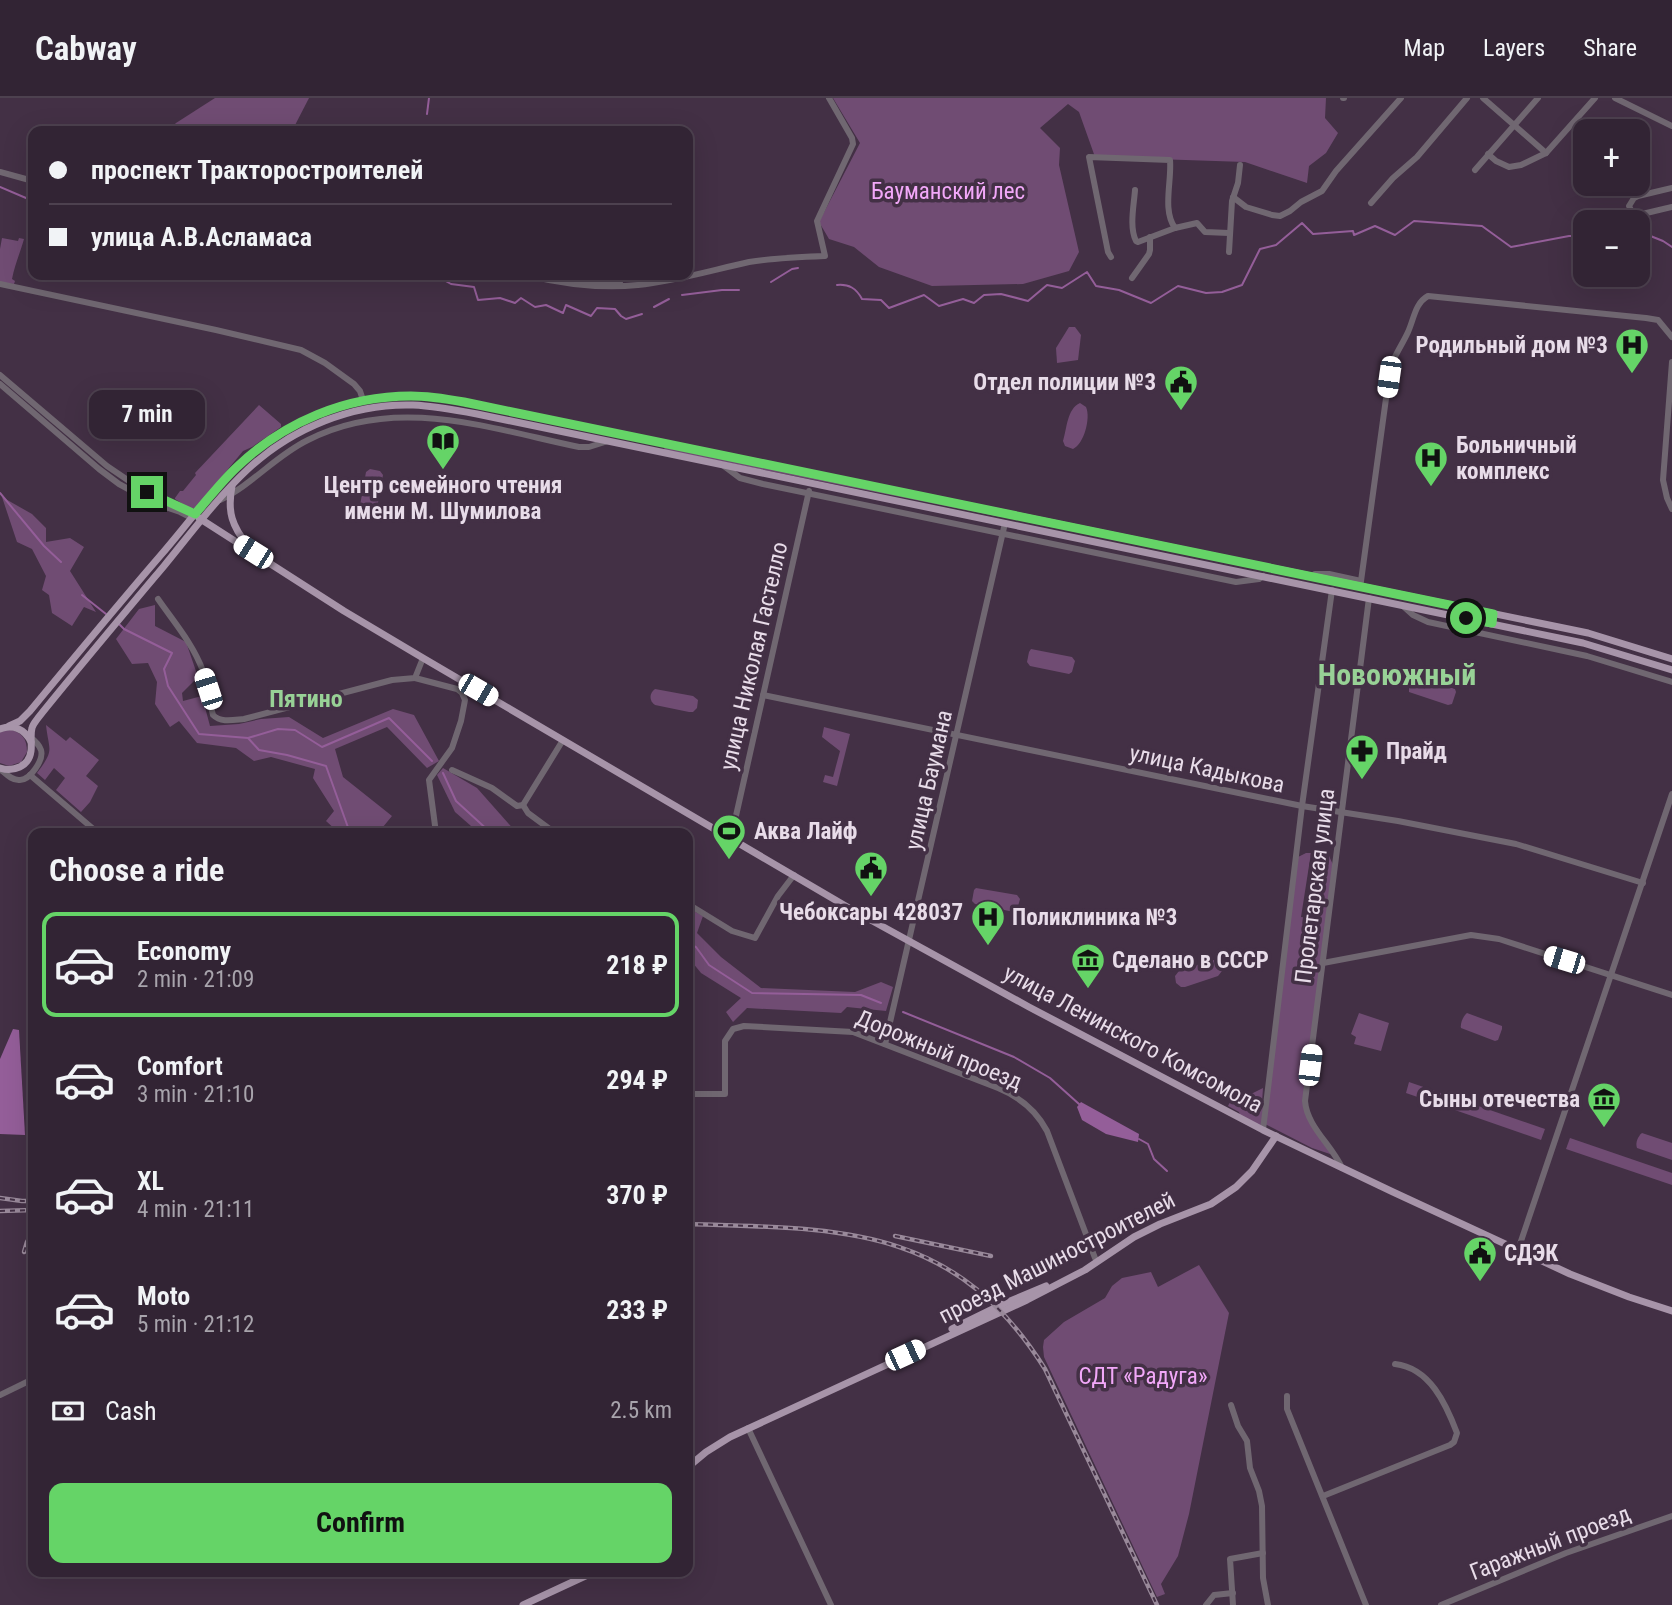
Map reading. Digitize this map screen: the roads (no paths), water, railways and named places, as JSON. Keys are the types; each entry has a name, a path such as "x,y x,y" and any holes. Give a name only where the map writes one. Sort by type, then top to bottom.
{"main road":[{"path":"0,768 9,770 21,767 29,758 29,738 37,718 174,553 194,516 236,467 271,440 311,416 332,408 381,397 447,399 663,442 1547,625 1614,640 1672,659"},
{"path":"3,727 24,717 168,547 202,521 233,485 269,452 313,425 353,412 389,406 421,405 454,410 811,482 1492,623 1608,650 1672,670"},
{"path":"661,452 663,442"},
{"path":"233,485 230,495 232,521 253,552"},
{"path":"1005,523 1007,514"},
{"name":"улица Ленинского Комсомола","path":"194,516 423,659 910,942 1028,1006 1263,1130 1342,1168 1600,1286 1672,1311"},
{"path":"1332,590 1338,582"},
{"path":"1368,588 1369,598"},
{"path":"1416,608 1418,598"},
{"path":"1492,623 1493,614"},
{"path":"1545,635 1547,625"},
{"path":"3,727 19,729 29,738"},
{"name":"проезд Машиностроителей","path":"693,1459 699,1451 719,1439 905,1353 1003,1304 1056,1282 1096,1260 1137,1230 1181,1214 1214,1197 1251,1170 1274,1135"},
{"path":"523,1605 583,1577"},
{"path":"533,1605 592,1577"}],"street":[{"path":"693,272 787,254 824,254 817,221 853,144 829,98"},
{"path":"1233,197 1246,207 1272,215 1280,216 1290,211 1322,191 1401,98"},
{"path":"1371,203 1416,157 1467,98"},
{"path":"1483,98 1546,153"},
{"path":"1475,170 1538,98"},
{"path":"1488,154 1509,167 1521,165 1546,153 1595,98"},
{"path":"1615,98 1672,126"},
{"path":"1111,257 1089,157 1170,160 1169,216 1175,228"},
{"path":"1229,252 1233,197 1240,165"},
{"path":"0,170 28,178"},
{"path":"1672,188 1638,196 1629,206 1638,215 1672,207"},
{"path":"1135,190 1134,239 1138,242 1194,223 1205,232 1229,233"},
{"path":"1132,278 1149,254 1150,237"},
{"path":"693,270 713,268"},
{"path":"557,280 602,287 637,285 659,280"},
{"path":"557,280 647,280"},
{"path":"0,284 301,350 326,363 354,384 363,400"},
{"path":"1361,581 1391,362 1422,300 1428,296 1658,320 1672,337"},
{"path":"1672,362 1662,480 1672,509"},
{"path":"0,375 111,474"},
{"path":"0,384 111,474 194,516"},
{"path":"220,499 242,488 286,452 306,440 339,427 368,420 407,416 432,418 589,447 608,441"},
{"path":"722,465 740,478 1222,579 1241,582 1263,576"},
{"name":"улица Николая Гастелло","path":"731,838 811,482"},
{"name":"улица Баумана","path":"885,1044 1005,523"},
{"path":"1214,566 1222,579"},
{"path":"1301,574 1329,574 1361,581 1368,588"},
{"name":"Пролетарская улица","path":"1263,1130 1332,590"},
{"name":"Пролетарская улица","path":"1342,1168 1311,1122 1305,1101 1369,598"},
{"path":"158,599 190,645 202,668 212,710 217,719 244,719 392,680 415,678 457,689 462,693 465,700 452,748 429,780 435,828"},
{"path":"1402,605 1413,615 1429,622 1587,656 1672,682"},
{"path":"415,678 423,659"},
{"name":"улица Кадыкова","path":"763,695 1303,806 1516,844 1643,883"},
{"path":"0,768 17,780 30,775 42,752 29,738"},
{"path":"520,805 563,740"},
{"path":"452,770 485,784 520,805 548,828"},
{"path":"30,775 92,828"},
{"path":"1518,1250 1672,794"},
{"path":"693,907 732,931 755,938 778,896 794,875"},
{"path":"1323,963 1471,935 1499,939 1672,995"},
{"name":"Дорожный проезд","path":"693,1094 725,1094 725,1041 730,1032 744,1026 847,1030 1007,1092 1035,1112 1047,1131 1096,1260"},
{"path":"1323,1496 1450,1445 1456,1437 1457,1433 1446,1406 1431,1383 1416,1370 1395,1364"},
{"path":"0,1395 28,1381"},
{"path":"1287,1396 1287,1409 1366,1605"},
{"path":"1231,1405 1238,1426 1247,1441 1250,1468 1262,1506 1263,1578 1268,1605"},
{"path":"747,1426 831,1605"},
{"name":"Гаражный проезд","path":"1441,1605 1566,1553 1672,1516"},
{"path":"1233,1605 1230,1559 1263,1553"},
{"path":"1206,1605 1214,1595 1233,1593"}],"waterway":[{"path":"427,114 429,98"},
{"path":"0,187 28,199"},
{"path":"837,285 852,288 862,299 881,300 889,308 924,295 939,306 963,299 974,303 984,295 1001,294 1028,301 1047,285 1062,288 1087,272 1096,286 1119,290 1151,303 1178,286 1206,293 1222,292 1242,285 1260,249 1276,245 1302,223 1313,234 1353,231 1354,235 1375,226 1395,235 1414,221 1482,226 1511,247 1573,236"},
{"path":"1650,236 1672,247"},
{"path":"771,282 798,268"},
{"path":"444,280 451,284 474,287 478,300 500,298 515,303 521,298 535,307 546,305 563,313 566,305 591,316 597,308 615,309 626,319 642,314"},
{"path":"682,295 739,290"},
{"path":"654,307 669,299"},
{"path":"0,493 44,546 61,562"},
{"path":"82,595 106,614"},
{"path":"119,624 172,653 164,669 168,686 199,734 248,738 278,729 295,730 322,747 389,718 432,761"},
{"path":"248,738 259,750 326,766 348,828"},
{"path":"443,773 456,801 486,828"},
{"path":"693,946 709,965 752,993 861,995 881,1003"},
{"path":"903,1012 1014,1057 1050,1078 1079,1104"},
{"path":"1139,1139 1148,1144 1154,1159 1167,1171"}],"railway":[{"path":"0,1198 28,1201"},
{"path":"0,1211 28,1210"},
{"path":"693,1224 796,1228 844,1234 890,1244 932,1261 972,1286 1010,1321 1045,1369 1157,1605"},
{"path":"895,1236 991,1256"},
{"path":"24,1252 28,1240"}],"place":[{"name":"Родильный дом №3","path":"1632,375"},
{"name":"Отдел полиции №3","path":"1181,412"},
{"name":"Центр семейного чтения имени М. Шумилова","path":"443,471"},
{"name":"Больничный комплекс","path":"1431,488"},
{"name":"Прайд","path":"1362,781"},
{"name":"Аква Лайф","path":"729,861"},
{"name":"Чебоксары 428037","path":"871,898"},
{"name":"Поликлиника №3","path":"988,947"},
{"name":"Сделано в СССР","path":"1088,990"},
{"name":"Сыны отечества","path":"1604,1129"},
{"name":"СДЭК","path":"1480,1283"}],"district":[{"name":"Новоюжный","path":"1397,674"},
{"name":"Пятино","path":"306,699"}],"park label":[{"name":"Бауманский лес","path":"948,191"},
{"name":"СДТ «Радуга»","path":"1143,1376"}]}
